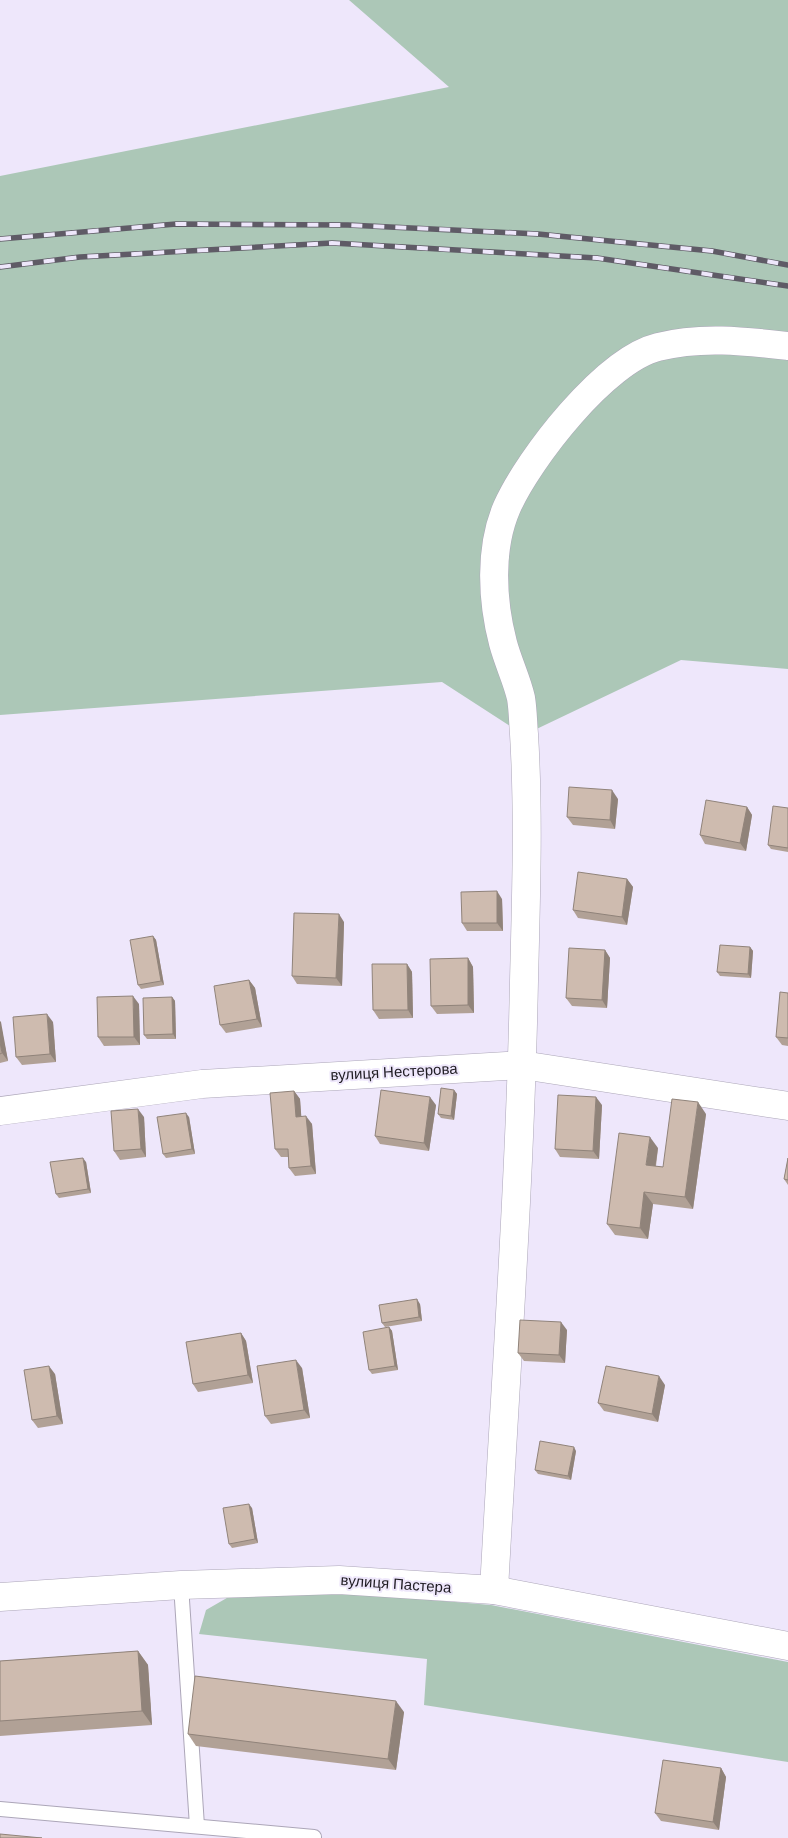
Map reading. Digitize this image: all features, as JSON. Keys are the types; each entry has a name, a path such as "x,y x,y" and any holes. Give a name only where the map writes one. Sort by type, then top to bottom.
{"street":[{"path":"494,1590 522,1065 526,891 524,735 521,699 502,640 494,584 496,546 507,509 530,467 555,431 610,373 655,347 713,339 788,346"},
{"name":"вулиця Нестерова","path":"0,1111 202,1084 522,1065 788,1106"},
{"name":"вулиця Пастера","path":"0,1597 181,1585 339,1580 494,1590 788,1646"}],"lane":[{"path":"181,1585 197,1826"},
{"path":"0,1809 317,1838"}],"green space":[{"path":"349,0 788,0 788,669 681,660 524,735 442,682 0,715 0,176 449,87"},
{"path":"335,1592 491,1605 788,1662 788,1762 424,1705 427,1659 199,1634 206,1610 232,1595"}],"building":[{"path":"569,787 612,790 610,820 567,817"},
{"path":"706,800 747,807 740,843 700,835"},
{"path":"773,806 788,808 788,848 768,845"},
{"path":"578,872 627,879 622,917 573,910"},
{"path":"497,891 497,923 462,923 461,892"},
{"path":"294,913 339,914 336,978 292,976"},
{"path":"153,936 161,981 138,985 130,940"},
{"path":"720,945 750,947 748,974 717,972"},
{"path":"569,948 605,950 602,1000 566,998"},
{"path":"468,958 468,1005 431,1006 430,959"},
{"path":"372,964 407,964 408,1010 373,1010"},
{"path":"249,980 257,1019 220,1025 214,986"},
{"path":"780,992 788,993 788,1038 776,1037"},
{"path":"133,996 134,1037 98,1037 97,997"},
{"path":"172,997 173,1034 144,1035 143,998"},
{"path":"47,1014 50,1054 16,1057 13,1017"},
{"path":"441,1088 454,1090 451,1116 438,1114"},
{"path":"381,1090 430,1097 424,1143 375,1136"},
{"path":"294,1091 296,1117 306,1116 311,1166 289,1168 288,1149 275,1149 270,1093"},
{"path":"558,1095 596,1097 593,1151 555,1149"},
{"path":"672,1099 698,1102 685,1197 644,1192 640,1228 607,1224 619,1133 650,1137 646,1165 663,1167"},
{"path":"138,1109 141,1149 114,1151 111,1111"},
{"path":"186,1113 192,1149 163,1154 157,1117"},
{"path":"83,1158 88,1189 56,1194 50,1162"},
{"path":"788,1158 788,1180 784,1179"},
{"path":"417,1299 419,1317 382,1323 379,1305"},
{"path":"520,1320 561,1322 559,1355 518,1353"},
{"path":"389,1327 395,1366 369,1370 363,1332"},
{"path":"241,1333 248,1375 193,1384 186,1342"},
{"path":"296,1360 304,1410 265,1416 257,1366"},
{"path":"49,1366 57,1416 32,1420 24,1370"},
{"path":"606,1366 659,1376 652,1414 598,1403"},
{"path":"540,1441 574,1447 568,1476 535,1470"},
{"path":"249,1504 255,1539 229,1544 223,1508"},
{"path":"138,1651 142,1711 0,1721 0,1661"},
{"path":"195,1676 396,1701 388,1759 188,1734"},
{"path":"663,1760 721,1768 713,1822 655,1813"},
{"path":"0,1834 42,1838 0,1838"}],"railway":[{"path":"0,239 176,224 348,225 538,234 712,251 788,265"},
{"path":"0,267 80,257 332,243 597,258 788,286"}]}
